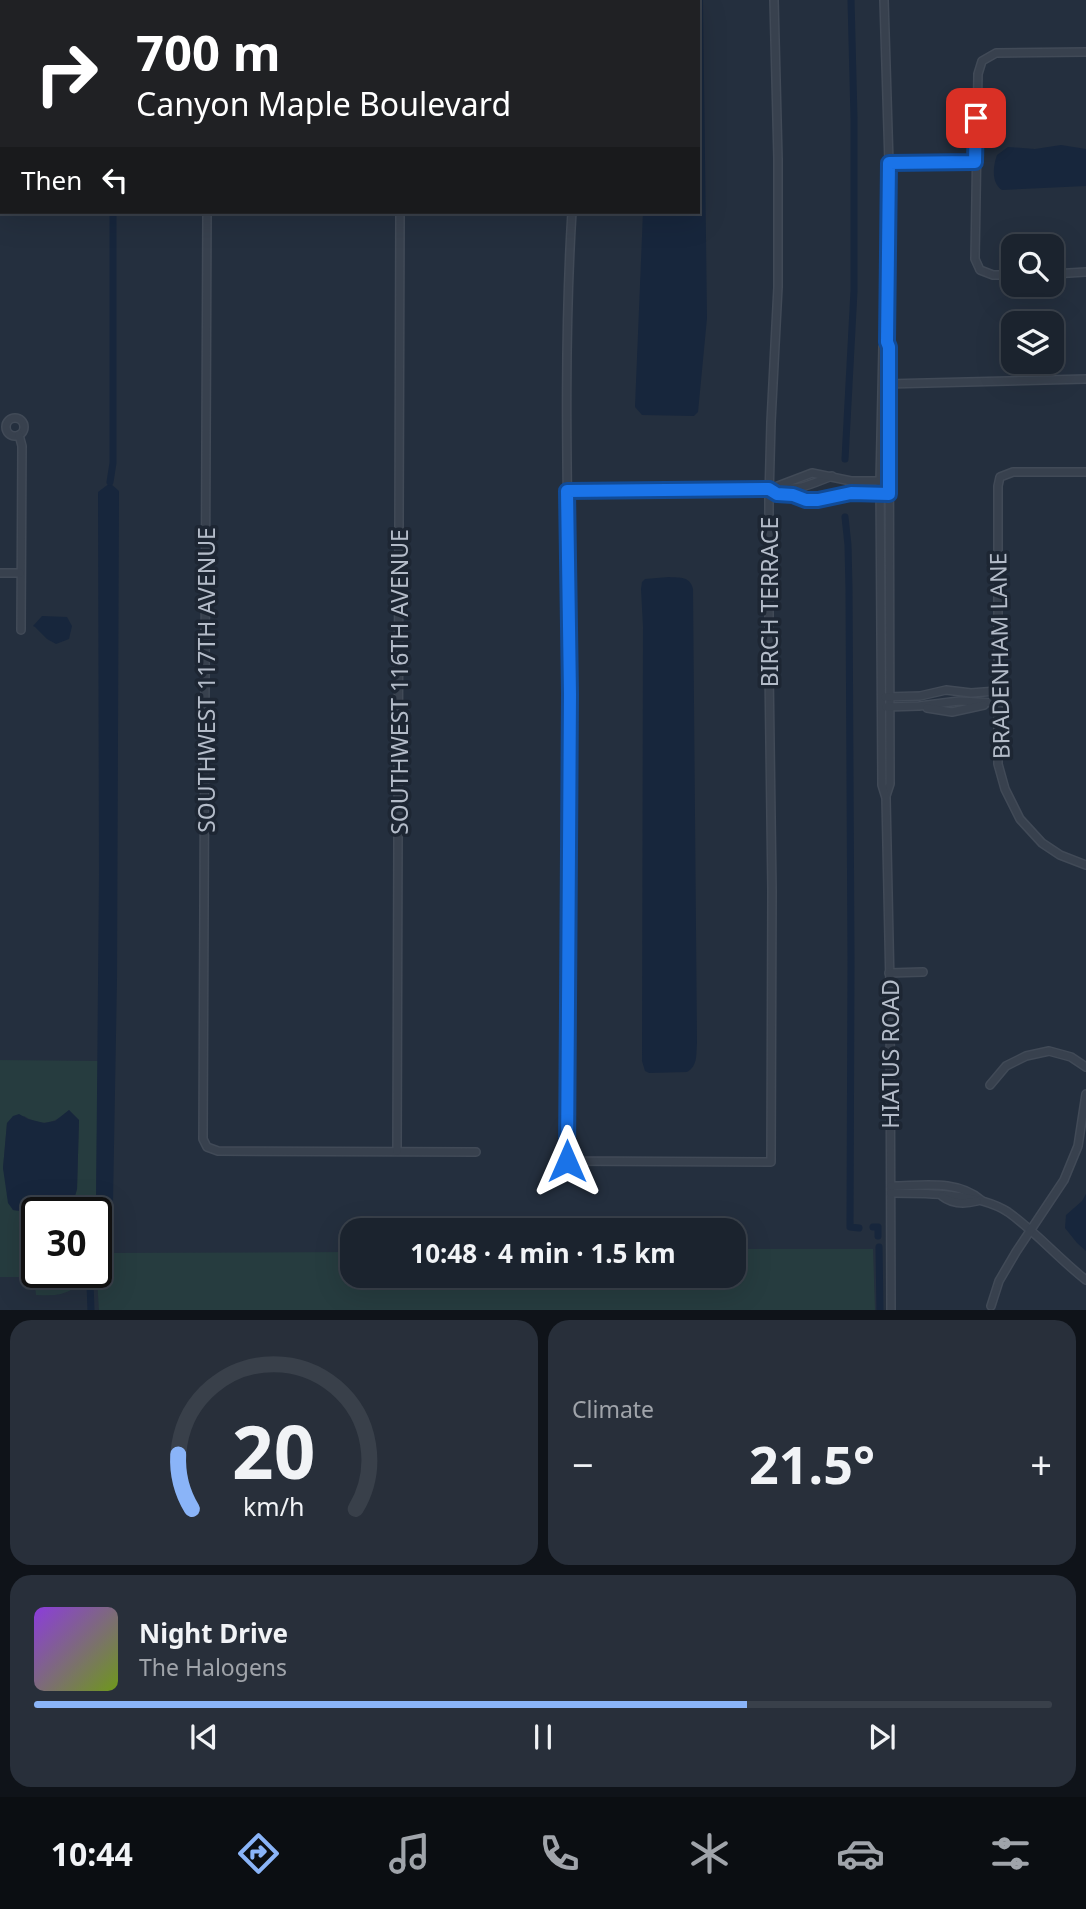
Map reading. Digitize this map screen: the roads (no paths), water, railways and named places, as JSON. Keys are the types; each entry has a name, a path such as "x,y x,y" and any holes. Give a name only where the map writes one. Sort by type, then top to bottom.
{"street":[{"name":"BIRCH TERRACE","path":"567,491 570,707 567,1161 771,1162 769,489 778,288 774,0"},
{"name":"HIATUS ROAD","path":"884,0 889,163 887,342 883,347 890,481 882,785 886,798 891,1310"},
{"path":"1001,275 980,270 975,259 978,74 982,61 996,53 1086,52"},
{"path":"889,163 975,162"},
{"name":"SOUTHWEST 117TH AVENUE","path":"207,214 204,1139 207,1147 218,1151 397,1151"},
{"name":"SOUTHWEST 116TH AVENUE","path":"397,1151 400,214"},
{"path":"572,214 567,491 769,489 812,473 840,480 890,481"},
{"path":"1064,273 1086,272"},
{"path":"885,384 1086,379"},
{"name":"HIATUS ROAD","path":"885,384 880,481 885,697"},
{"path":"19,435 22,446 20,630"},
{"name":"BRADENHAM LANE","path":"1086,472 1013,472 1000,477 997,691 998,764 1005,789 1020,819 1042,843 1060,855 1086,866"},
{"path":"779,487 803,487 832,476"},
{"path":"803,487 806,500"},
{"path":"769,489 777,494 793,495 806,500 851,493 889,494"},
{"path":"0,573 20,573"},
{"path":"885,697 920,696 946,690 971,693 997,691"},
{"path":"956,691 958,710"},
{"path":"885,707 956,701 997,703"},
{"path":"919,706 952,712 997,703"},
{"path":"889,973 923,972"},
{"path":"990,1085 1006,1066 1026,1055 1049,1051 1071,1057 1086,1067"},
{"path":"991,1306 999,1281 1064,1180 1078,1146 1086,1094"},
{"path":"397,1151 476,1152"},
{"path":"891,1190 957,1187 970,1191 981,1201"},
{"path":"891,1190 981,1201 1006,1211 1086,1280"}],"water":[{"path":"700,0 703,0 707,318 698,412 694,416 642,415 635,407 643,214 700,214"},
{"path":"1061,145 1086,149 1086,186 1002,190 998,187 994,169 997,155 1008,147 1035,149"},
{"path":"110,483 119,491 117,979 112,1204 112,1197 96,1197 98,492"},
{"path":"669,577 687,580 693,589 697,1043 695,1063 687,1072 649,1073 645,1071 642,1061 641,589 645,579"},
{"path":"42,616 67,617 72,626 69,639 56,644 47,639 33,626"},
{"path":"69,1110 79,1120 75,1197 21,1197 21,1211 13,1210 8,1203 3,1168 7,1123 19,1114 44,1123 55,1121"},
{"path":"1086,1194 1086,1251 1065,1228 1066,1215"}],"waterway":[{"path":"845,459 854,291 851,0"},
{"path":"110,482 113,463 113,214"},
{"path":"845,517 849,589 850,1227 859,1228"},
{"path":"873,1227 878,1227 878,1236"},
{"path":"879,1247 880,1310"},
{"path":"90,1288 91,1310"}]}
